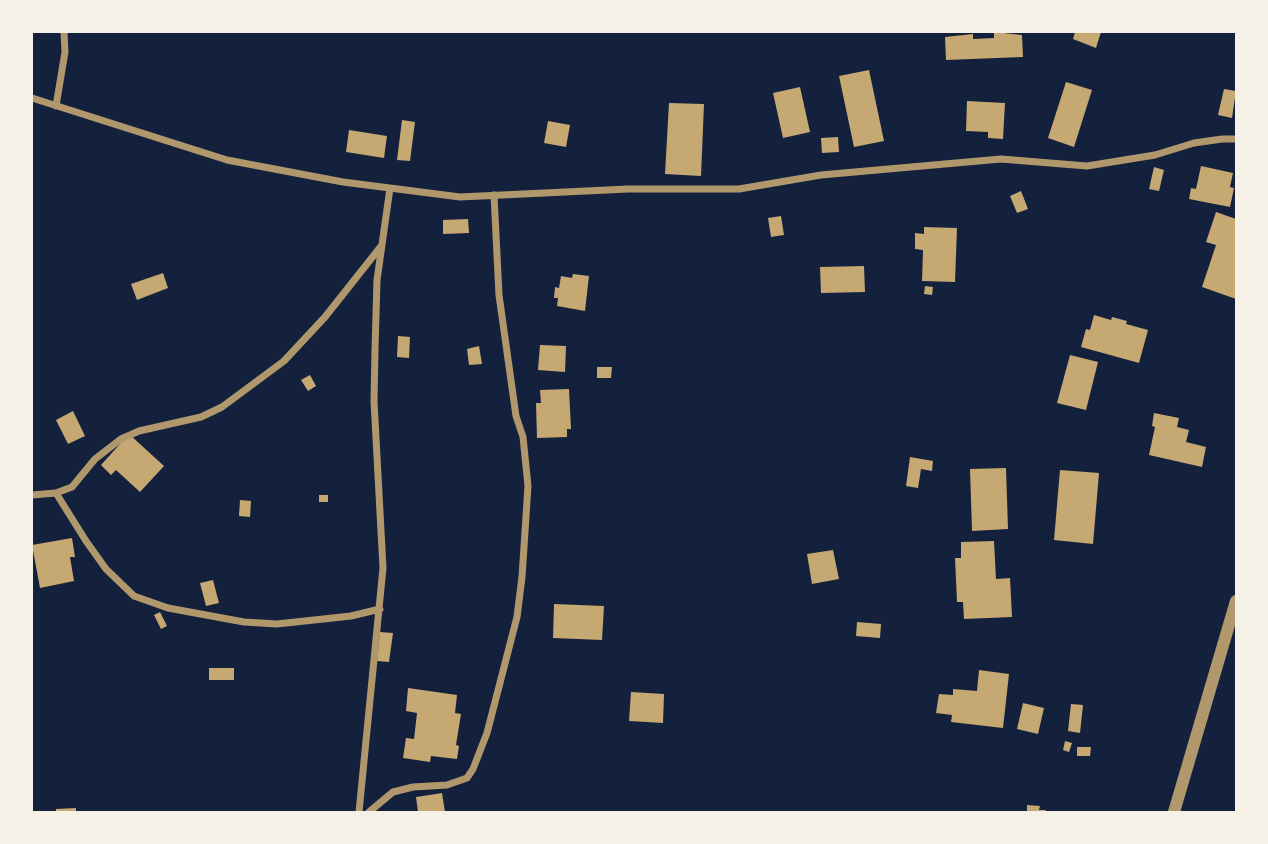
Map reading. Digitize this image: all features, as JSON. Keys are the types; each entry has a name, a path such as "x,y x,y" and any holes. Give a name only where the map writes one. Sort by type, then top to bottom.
{"street":[{"path":"56,106 65,52 64,32"},
{"path":"32,98 227,160 343,182 460,197 628,189 739,189 821,175 1001,159 1087,166 1155,155 1194,143 1237,139"},
{"path":"359,813 383,555 374,401 377,280 390,188"},
{"path":"369,813 393,792 413,787 447,785 467,779 487,733 516,617 522,577 528,486 523,436 516,416 499,295 494,195"},
{"path":"32,495 56,493 72,487 95,459 121,439 139,431 201,416 222,407 284,361 325,317 382,244"},
{"path":"56,493 106,569 134,596 168,608 244,622 277,624 351,616 380,609"},
{"path":"1174,813 1237,601"}],"building":[{"path":"994,32 1022,35 1023,57 946,60 945,37 973,34 973,39 994,38"},
{"path":"1075,32 1101,32 1096,48 1073,39"},
{"path":"869,70 884,141 854,147 839,76"},
{"path":"1066,82 1092,90 1074,147 1048,138"},
{"path":"800,87 810,132 783,138 773,93"},
{"path":"1224,89 1236,91 1232,118 1218,115"},
{"path":"967,101 1005,103 1003,139 988,138 988,132 966,131"},
{"path":"669,103 704,104 701,176 665,174"},
{"path":"402,120 415,122 410,161 397,160"},
{"path":"548,121 570,125 566,147 544,143"},
{"path":"349,130 387,136 384,158 346,152"},
{"path":"838,137 839,152 822,153 821,138"},
{"path":"1201,166 1233,173 1230,187 1234,188 1230,207 1189,199 1191,188 1196,189"},
{"path":"1154,167 1164,170 1159,191 1149,189"},
{"path":"1021,191 1028,209 1017,213 1010,196"},
{"path":"1216,212 1236,219 1236,299 1202,287 1216,245 1206,242"},
{"path":"781,216 784,235 771,237 768,218"},
{"path":"468,219 469,233 443,234 443,220"},
{"path":"924,227 957,228 955,282 922,281 923,250 915,249 915,233 924,234"},
{"path":"864,266 865,292 821,293 820,267"},
{"path":"163,273 168,288 137,300 131,284"},
{"path":"573,274 589,276 585,311 557,306 558,298 554,298 555,287 559,288 561,276 572,278"},
{"path":"925,286 933,287 932,295 924,294"},
{"path":"1094,315 1127,321 1126,324 1148,330 1139,363 1081,347 1086,329 1090,330"},
{"path":"398,336 410,337 409,358 397,357"},
{"path":"540,345 566,346 565,372 538,370"},
{"path":"479,346 482,364 469,365 467,349"},
{"path":"1070,355 1098,362 1086,410 1057,403"},
{"path":"597,367 612,367 611,378 597,378"},
{"path":"310,375 316,386 308,391 301,380"},
{"path":"569,389 571,429 567,429 567,437 537,438 536,403 541,403 540,390"},
{"path":"73,411 85,436 68,444 56,420"},
{"path":"1154,413 1179,418 1177,427 1189,430 1186,442 1206,447 1202,467 1149,455 1155,427 1152,426"},
{"path":"129,434 164,466 140,492 116,470 111,475 101,465"},
{"path":"910,457 933,461 932,471 921,469 918,488 906,486"},
{"path":"1006,468 1008,529 972,531 970,469"},
{"path":"1060,470 1099,473 1093,544 1054,540"},
{"path":"319,495 328,495 328,502 319,502"},
{"path":"240,500 251,501 250,517 239,516"},
{"path":"72,538 75,557 70,557 74,581 40,588 32,545"},
{"path":"994,541 996,579 1010,578 1012,617 964,619 963,602 957,602 955,558 961,558 961,542"},
{"path":"833,550 839,579 812,584 807,554"},
{"path":"213,580 219,603 206,606 200,583"},
{"path":"554,604 604,606 602,640 553,638"},
{"path":"160,612 167,626 161,629 154,615"},
{"path":"857,622 881,624 880,638 856,636"},
{"path":"380,632 393,633 389,662 377,661"},
{"path":"209,668 234,668 234,680 209,680"},
{"path":"979,670 1009,674 1003,728 951,722 952,715 936,713 939,694 953,695 953,689 977,691"},
{"path":"408,688 457,695 455,713 461,714 456,745 459,746 457,759 431,756 430,762 403,758 406,738 414,739 417,713 406,711"},
{"path":"631,692 664,694 663,723 629,721"},
{"path":"1023,703 1044,708 1038,734 1017,729"},
{"path":"1071,704 1083,705 1080,733 1068,731"},
{"path":"1065,741 1072,743 1069,752 1063,750"},
{"path":"1077,747 1091,747 1090,756 1077,756"},
{"path":"442,793 445,812 418,812 416,797"},
{"path":"1027,805 1040,806 1039,810 1046,810 1027,812"},
{"path":"76,808 76,812 56,812 56,809"}]}
